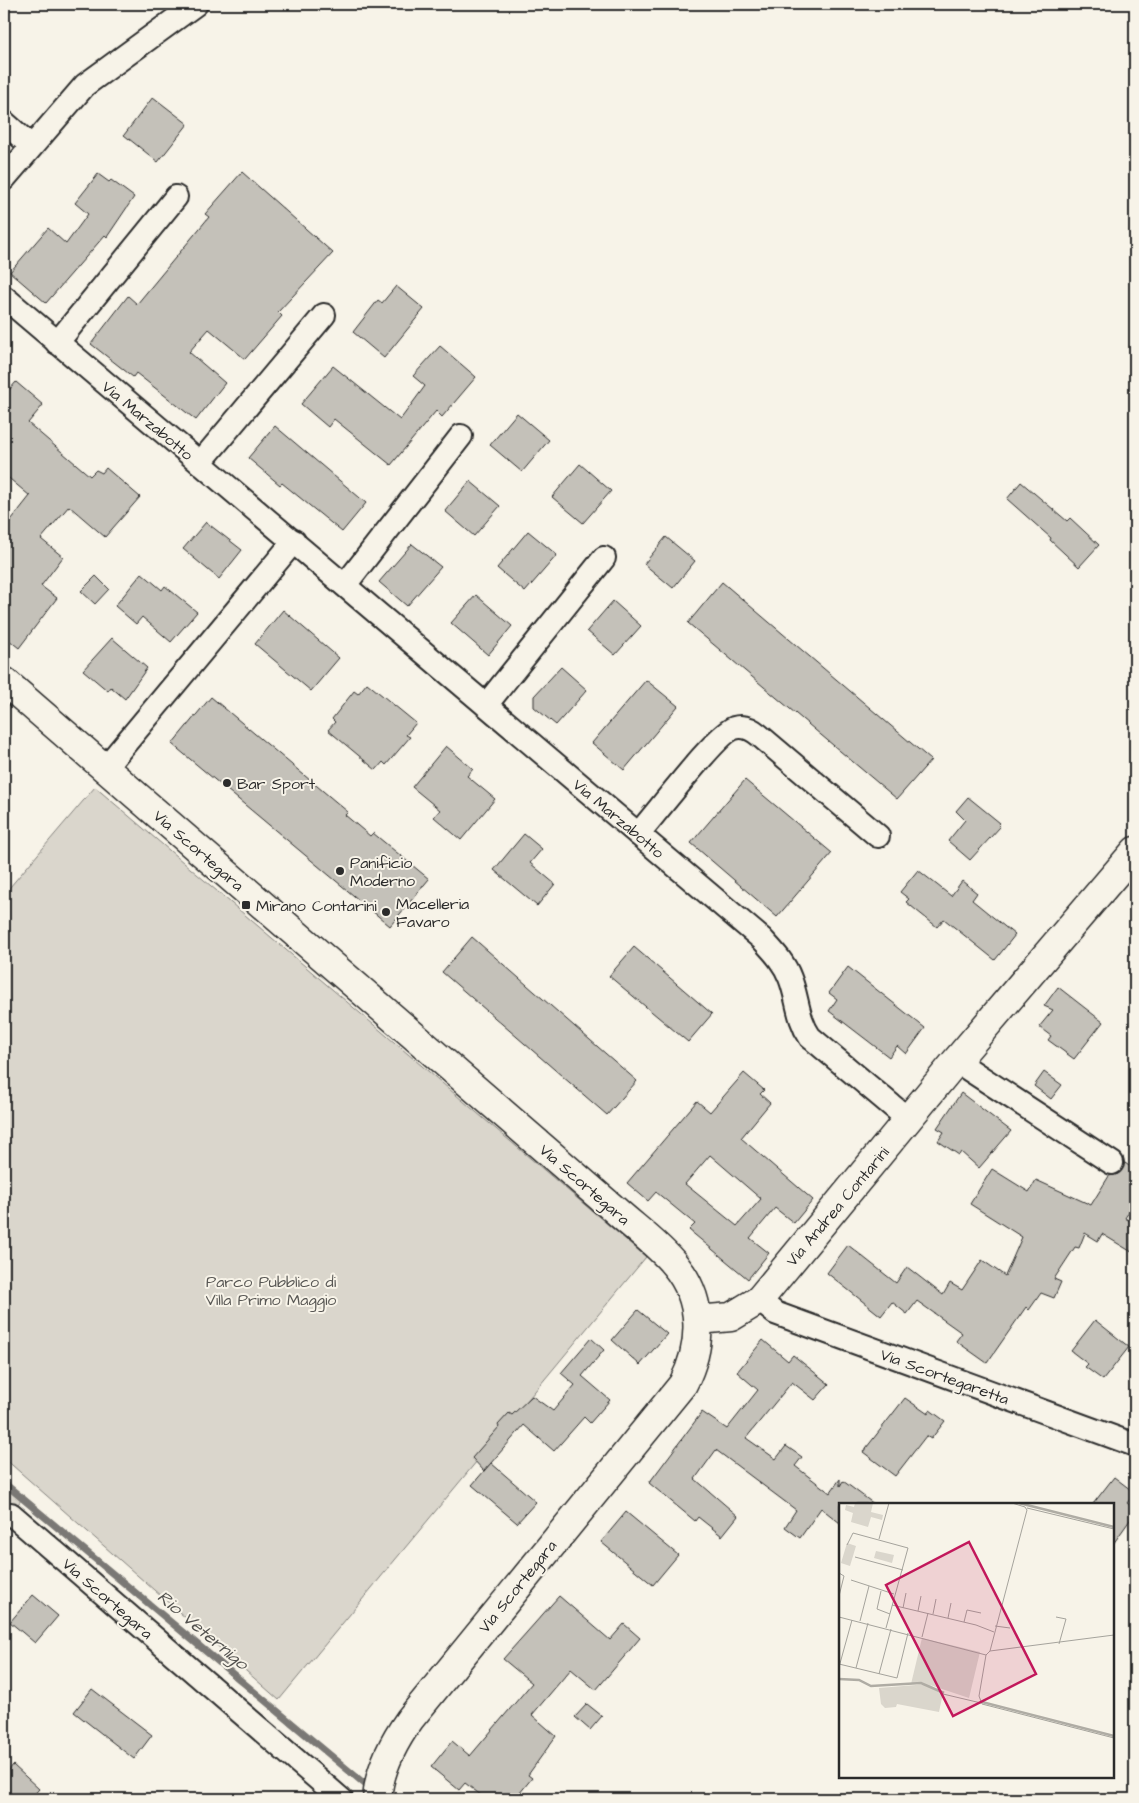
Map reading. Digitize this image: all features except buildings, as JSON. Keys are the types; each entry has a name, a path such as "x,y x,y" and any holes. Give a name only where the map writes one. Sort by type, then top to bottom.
{"street":[{"path":"4,179 30,146 85,84 196,4"},
{"path":"4,122 30,146"},
{"path":"57,344 176,198"},
{"name":"Via Marzabotto","path":"4,297 57,344 294,541 774,951 790,977 800,1019 810,1037 909,1120"},
{"path":"200,463 324,315"},
{"path":"345,585 461,436"},
{"path":"105,768 294,541"},
{"path":"486,705 604,558"},
{"name":"Via Scortegara","path":"4,681 615,1210 674,1264 686,1281 694,1300 698,1320 696,1353 683,1384 410,1718 398,1736 378,1788"},
{"path":"638,834 716,742 733,728 742,726 759,735 878,836"},
{"name":"Via Andrea Contarini","path":"698,1320 731,1318 759,1300 956,1061 1135,851"},
{"path":"956,1061 1112,1162"},
{"name":"Via Scortegaretta","path":"759,1300 775,1313 1135,1445"},
{"name":"Via Scortegara","path":"11,1514 341,1799"}],"green space":[{"name":"Parco Pubblico di Villa Primo Maggio","path":"95,787 646,1257 279,1700 4,1458 4,894"},
{"path":"4,1483 22,1499 4,1522"}],"waterway":[{"name":"Rio Veternigo","path":"4,1483 372,1790"}],"place":[{"name":"Bar Sport","path":"227,783"},
{"name":"Panificio Moderno","path":"340,871"},
{"name":"Mirano Contarini","path":"246,905"},
{"name":"Macelleria Favaro","path":"386,912"}]}
